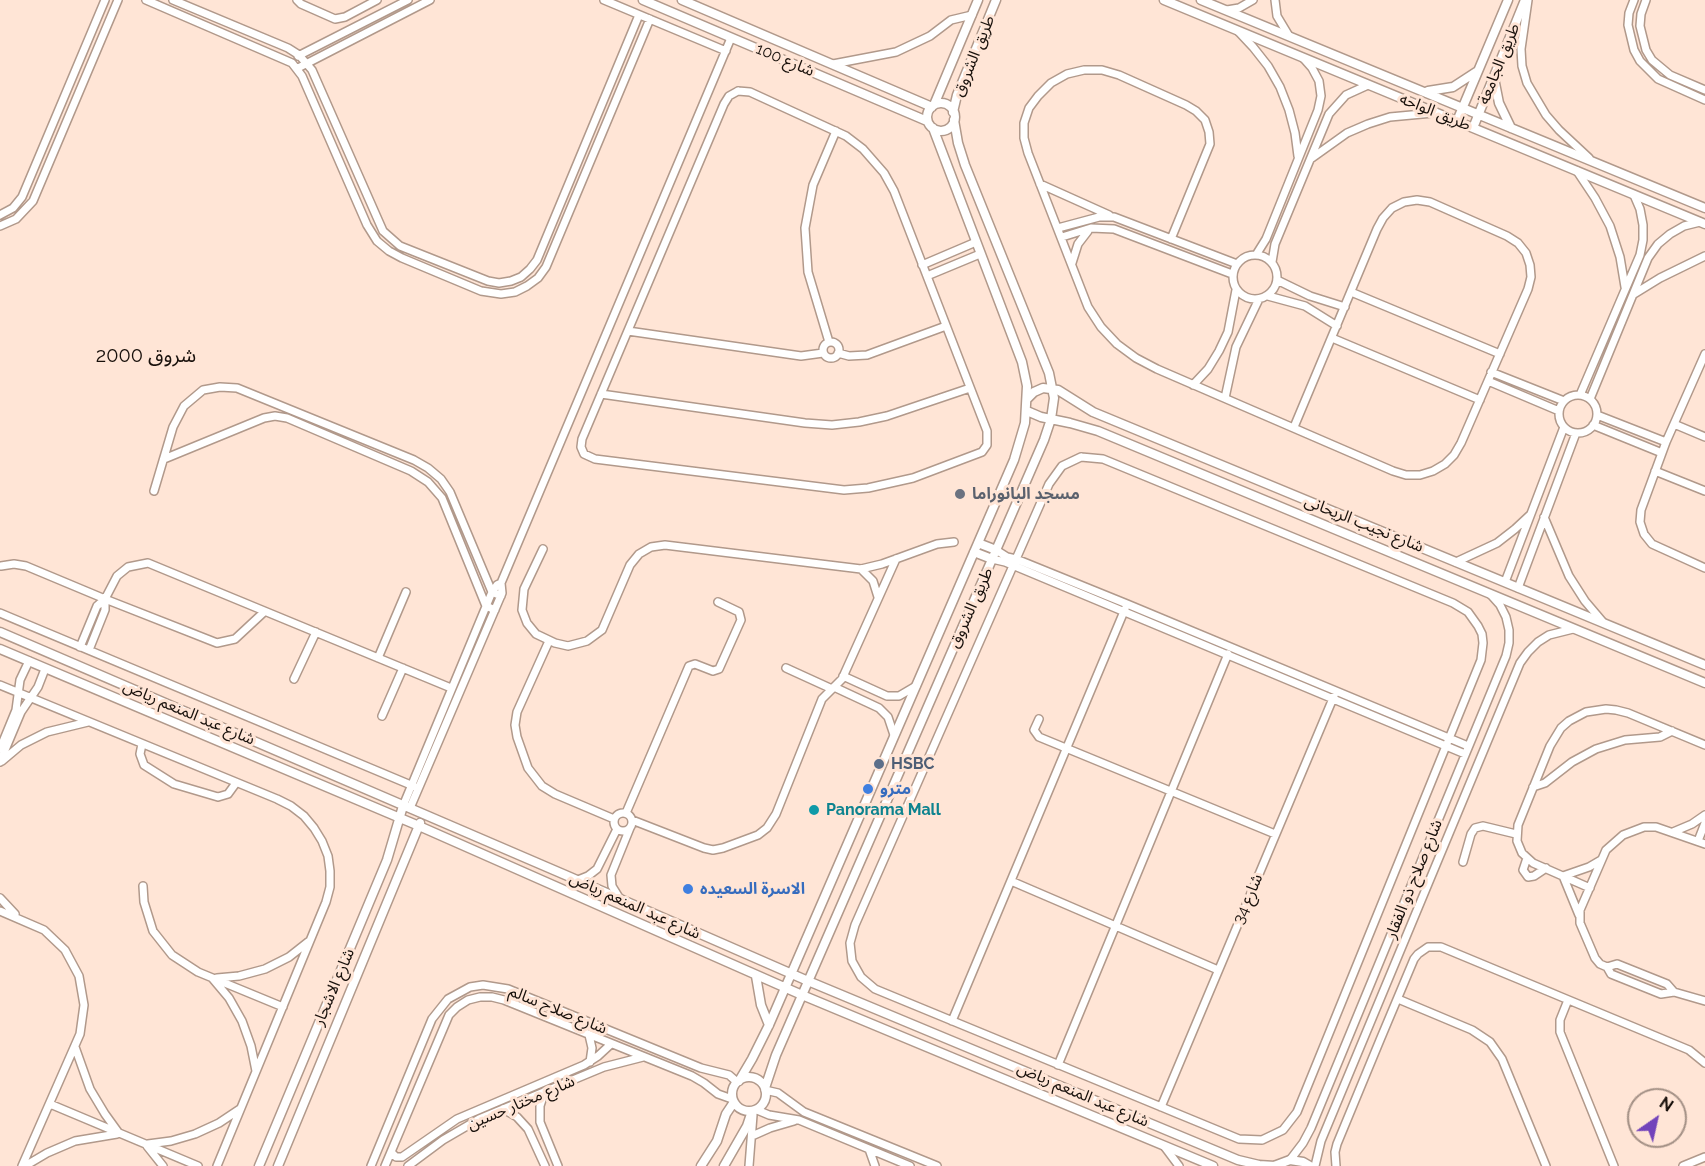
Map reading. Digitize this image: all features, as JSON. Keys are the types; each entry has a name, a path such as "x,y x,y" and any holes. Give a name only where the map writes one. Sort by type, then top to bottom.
{"street":[{"path":"0,216 13,208 22,197 105,0"},
{"path":"0,226 16,219 33,201 118,0"},
{"path":"146,0 289,61 302,76 367,225 377,241 395,255 488,293 501,294 515,292 527,286 542,273 553,252 650,19"},
{"path":"173,0 288,48 307,63 383,231 400,246 488,281 511,282 534,265 639,15"},
{"path":"297,0 334,19 341,18 377,0"},
{"path":"297,68 430,0"},
{"path":"604,0 726,51"},
{"name":"شارع 100","path":"643,0 930,125"},
{"name":"شارع 100","path":"682,0 933,106"},
{"name":"طريق الشروق","path":"933,106 978,0"},
{"name":"طريق الشروق","path":"765,1089 776,1055 1051,419 1053,388 1044,359 965,165 958,143 954,116 960,87 996,0"},
{"name":"طريق الواحه","path":"1164,0 1703,223"},
{"name":"طريق الواحه","path":"1201,0 1705,208"},
{"path":"1227,10 1239,8 1253,0"},
{"path":"1275,0 1277,16 1289,36"},
{"name":"طريق الجامعة","path":"1457,122 1508,0"},
{"path":"1526,0 1521,49 1522,66 1527,83 1546,115 1594,162"},
{"name":"طريق الجامعة","path":"1473,128 1526,0"},
{"path":"1634,0 1629,13 1628,25 1634,50 1640,61 1658,78 1705,100"},
{"path":"1646,0 1641,14 1641,26 1646,50 1652,60 1670,75 1705,90"},
{"path":"289,61 403,2 407,12"},
{"path":"1209,19 1214,5"},
{"path":"194,20 198,10"},
{"path":"358,10 363,23"},
{"path":"833,64 896,52 930,36 951,20 972,15"},
{"path":"1236,30 1258,53 1280,87 1295,133 1297,160"},
{"path":"414,786 501,596 501,584 731,38"},
{"path":"1256,255 1266,239 1318,110 1321,96 1319,81 1305,58 1314,46"},
{"path":"1171,239 1210,144 1205,120 1196,111 1119,75 1102,70 1066,74 1051,83 1029,108 1024,123 1024,138 1088,307 1101,327 1117,344 1136,358 1193,385 1407,475 1420,475 1433,471 1454,455 1528,289 1531,277 1526,253 1518,243 1507,236 1430,202 1417,200 1404,202 1392,208 1383,218 1294,427"},
{"path":"1423,92 1453,87 1467,80 1478,70"},
{"path":"1494,76 1499,103 1512,128"},
{"path":"1272,262 1275,244 1329,114 1336,104 1356,89 1368,85"},
{"path":"738,91 750,92 836,131 863,149 884,173 894,191 988,436 987,445 981,452 913,478 868,488 844,489 706,474 591,458 582,451 580,443 729,96 738,91"},
{"path":"943,104 954,116 946,130 930,125 927,113 933,106 943,104"},
{"path":"1308,164 1347,133 1368,124 1412,113 1435,112"},
{"name":"طريق الشروق","path":"738,1081 769,1025 978,543 1020,445 1027,411 1022,362 930,125"},
{"path":"829,342 808,272 805,228 813,185 836,131"},
{"path":"587,140 597,144"},
{"path":"1297,160 1308,164"},
{"path":"1577,171 1610,226 1620,257 1625,289"},
{"path":"1040,184 1114,217 1237,264"},
{"path":"1580,395 1640,255 1643,225 1634,195"},
{"path":"1058,228 1099,217 1114,217"},
{"path":"1590,399 1648,258 1658,244 1677,230 1703,223"},
{"path":"1062,237 1092,228 1114,229 1232,274"},
{"path":"1072,266 1078,244 1092,228"},
{"path":"922,264 976,242"},
{"path":"927,276 980,254"},
{"path":"1193,385 1220,351 1228,332 1236,290 1232,274 1237,264 1242,258 1256,255 1272,262 1277,280 1276,286 1268,296 1259,299 1246,298 1236,290"},
{"path":"1634,294 1660,278 1705,256"},
{"path":"1277,280 1310,296 1345,307"},
{"path":"1351,292 1500,354"},
{"path":"1268,296 1305,306 1337,326"},
{"path":"1225,398 1236,347 1259,299"},
{"path":"838,353 849,356 867,355 946,326"},
{"path":"628,331 801,356 823,353 832,358 838,353"},
{"path":"1332,338 1480,400"},
{"path":"829,342 836,344 838,353"},
{"path":"823,353 824,346 829,342"},
{"path":"1705,354 1666,442 1641,510 1640,522 1644,534 1652,544 1663,551 1705,568"},
{"path":"1491,372 1563,401"},
{"path":"1488,381 1559,411"},
{"path":"154,491 180,412 203,390 220,387 237,388 414,460 435,473 446,485 454,499 492,592 501,596"},
{"path":"601,394 794,422 832,425 878,419 970,388"},
{"path":"1027,399 1038,390 1053,388"},
{"name":"شارع نجيب الريحانى","path":"1053,388 1085,408 1705,665"},
{"path":"1574,395 1590,399 1597,415 1593,425 1586,431 1576,433 1564,427 1559,411 1563,401 1574,395"},
{"name":"شارع نجيب الريحانى","path":"1027,411 1080,425 1116,439 1705,683"},
{"path":"300,424 304,415"},
{"path":"1597,415 1666,442"},
{"path":"164,459 269,417 281,417 411,471 433,487 445,504 486,606 495,610"},
{"path":"1116,439 1121,423"},
{"path":"1674,424 1705,437"},
{"path":"1593,425 1662,453"},
{"path":"1505,582 1564,427"},
{"path":"1518,588 1576,433"},
{"path":"1096,457 1454,603 1468,612 1482,634 1481,660 1297,1112 1288,1125 1269,1138 1246,1141 1058,1065 875,989 867,984 855,969 850,943 855,925 1016,559 1056,471 1074,459 1096,457"},
{"path":"1231,486 1237,471"},
{"path":"1655,471 1705,491"},
{"path":"1456,562 1497,543 1531,513"},
{"path":"1544,517 1569,576 1585,601 1604,623"},
{"path":"543,549 524,590 522,603 527,623 536,634 549,641 561,645 574,645 598,634 605,624 634,559 644,550 657,545 861,570 937,544 954,542"},
{"path":"978,543 1336,691 1467,750"},
{"path":"974,552 1001,561 1332,699 1448,742"},
{"path":"631,824 708,849 723,848 758,835 767,828 776,814 822,699 843,676 896,559"},
{"path":"89,650 105,610 105,599 113,581 122,571 134,565 148,563 451,688"},
{"path":"1,566 14,564 26,566 218,643 235,639 264,612"},
{"path":"861,570 873,581 878,597"},
{"path":"407,807 451,688 492,592 496,585 501,584"},
{"path":"378,658 406,592"},
{"name":"شارع صلاح ذو الفقار","path":"1290,1160 1303,1143 1438,822 1507,650 1509,630 1503,611 1491,595"},
{"path":"80,647 97,606 105,599"},
{"path":"620,899 612,886 611,875 631,824 626,813 689,666 695,664 715,671 720,668 741,617 736,610 718,602"},
{"path":"952,1021 1127,604"},
{"path":"0,613 414,786"},
{"name":"شارع صلاح ذو الفقار","path":"1315,1166 1318,1149 1520,663 1538,642 1549,635 1562,630 1576,629"},
{"name":"شارع عبد المنعم رياض","path":"0,632 574,878 791,974 1238,1160 1252,1165 1274,1166"},
{"path":"294,679 316,632"},
{"path":"549,641 517,712 515,725 517,737 528,768 542,786 555,794 614,819"},
{"path":"1642,656 1648,642"},
{"path":"0,749 16,710 22,673 35,647"},
{"path":"1058,1065 1231,647"},
{"name":"شارع عبد المنعم رياض","path":"0,649 419,826 784,988 1214,1166"},
{"path":"0,762 21,712 38,687 51,654"},
{"path":"382,716 403,668"},
{"path":"786,668 884,712 891,723 894,735"},
{"path":"843,676 887,696 899,696 916,686"},
{"path":"0,685 291,806 314,828 322,841 328,856 330,887 326,902 217,1166"},
{"path":"1494,685 1509,691"},
{"name":"شارع 34","path":"1161,1107 1336,691"},
{"path":"1590,888 1527,858 1519,847 1516,834 1518,825 1554,737 1569,721 1586,712 1606,709 1628,712 1705,745"},
{"path":"1040,719 1034,730 1036,734 1066,749 1275,834"},
{"path":"0,762 21,745 40,735 60,727 89,722"},
{"path":"1533,787 1545,783 1572,762 1596,749 1624,740 1660,737 1672,731"},
{"path":"142,744 140,754 144,765 174,784 218,797 228,794 236,783"},
{"name":"شارع الاشجار","path":"259,1166 387,860 400,818 407,807"},
{"path":"617,830 614,819 620,813 626,813"},
{"name":"شارع الاشجار","path":"278,1166 424,814"},
{"path":"1673,832 1692,824 1705,815"},
{"path":"1438,822 1452,828"},
{"path":"1579,915 1601,860 1614,842 1633,830 1656,827 1702,843 1705,823"},
{"path":"617,830 622,831 631,824"},
{"path":"1462,862 1475,828 1483,826 1516,834"},
{"path":"564,890 574,878 588,876 597,869 617,830"},
{"path":"1527,858 1523,870 1528,877 1546,868"},
{"path":"1563,876 1601,860"},
{"path":"1563,876 1579,915 1581,927 1600,964 1607,967 1613,975 1661,994 1674,992 1705,1001"},
{"path":"1011,881 1218,970"},
{"path":"143,886 147,917 162,944 184,965 283,1007"},
{"path":"0,898 19,918"},
{"path":"0,911 32,923 55,939 79,976 84,1005 80,1034 24,1166"},
{"path":"647,926 652,913"},
{"path":"0,918 19,918"},
{"path":"212,978 238,976 265,969 289,957 310,940"},
{"path":"1336,1166 1337,1144 1418,954 1428,947 1441,947 1689,1050 1705,1063"},
{"path":"1607,967 1617,964 1667,984 1674,992"},
{"path":"1623,979 1628,969"},
{"path":"1637,985 1641,974"},
{"path":"756,976 761,1005 769,1025"},
{"path":"212,978 229,998 242,1021 251,1046 256,1072"},
{"name":"شارع صلاح سالم","path":"371,1166 432,1019 448,999 470,987 483,985 508,989 701,1068 729,1075 738,1081"},
{"name":"شارع صلاح سالم","path":"385,1166 449,1015 468,1000 480,997 504,1000 692,1076 718,1094 733,1100"},
{"path":"1398,999 1472,1030 1490,1042 1502,1059 1546,1166"},
{"path":"1568,1000 1560,1020 1560,1032 1614,1166"},
{"path":"589,1035 590,1062"},
{"name":"شارع مختار حسين","path":"391,1152 394,1156 400,1157 440,1129 474,1110 590,1062 611,1044"},
{"path":"75,1047 90,1089 120,1133"},
{"name":"شارع مختار حسين","path":"408,1166 460,1129 503,1109 604,1067 643,1057"},
{"path":"1012,1081 1018,1068"},
{"path":"701,1166 717,1141 733,1100 732,1089 738,1081 748,1077 754,1078 759,1080 765,1089 765,1101 754,1111 724,1166"},
{"path":"765,1089 778,1093 804,1112 937,1166"},
{"path":"545,1091 540,1106 540,1122 558,1166"},
{"path":"733,1100 741,1110 799,1120 909,1166"},
{"path":"50,1104 198,1166"},
{"path":"146,1144 171,1141 195,1134 219,1123 240,1109"},
{"path":"503,1109 523,1122 545,1166"},
{"path":"749,1166 754,1111"},
{"path":"752,1136 799,1120"},
{"path":"24,1166 46,1153 75,1141 120,1133"},
{"path":"271,1137 287,1143"},
{"path":"1303,1143 1310,1148 1318,1149"},
{"path":"146,1144 163,1166"},
{"path":"882,1144 881,1154 887,1166"},
{"path":"1162,1144 1179,1166"},
{"path":"869,1149 875,1166"},
{"path":"1683,1166 1705,1157"},
{"path":"1274,1166 1290,1160 1303,1162 1310,1166"}],"place":[{"name":"مسجد البانوراما","path":"960,494"},
{"name":"HSBC","path":"879,764"},
{"name":"مترو","path":"868,789"},
{"name":"Panorama Mall","path":"814,810"},
{"name":"الاسرة السعيده","path":"688,889"}],"district":[{"name":"شروق 2000","path":"146,356"}]}
